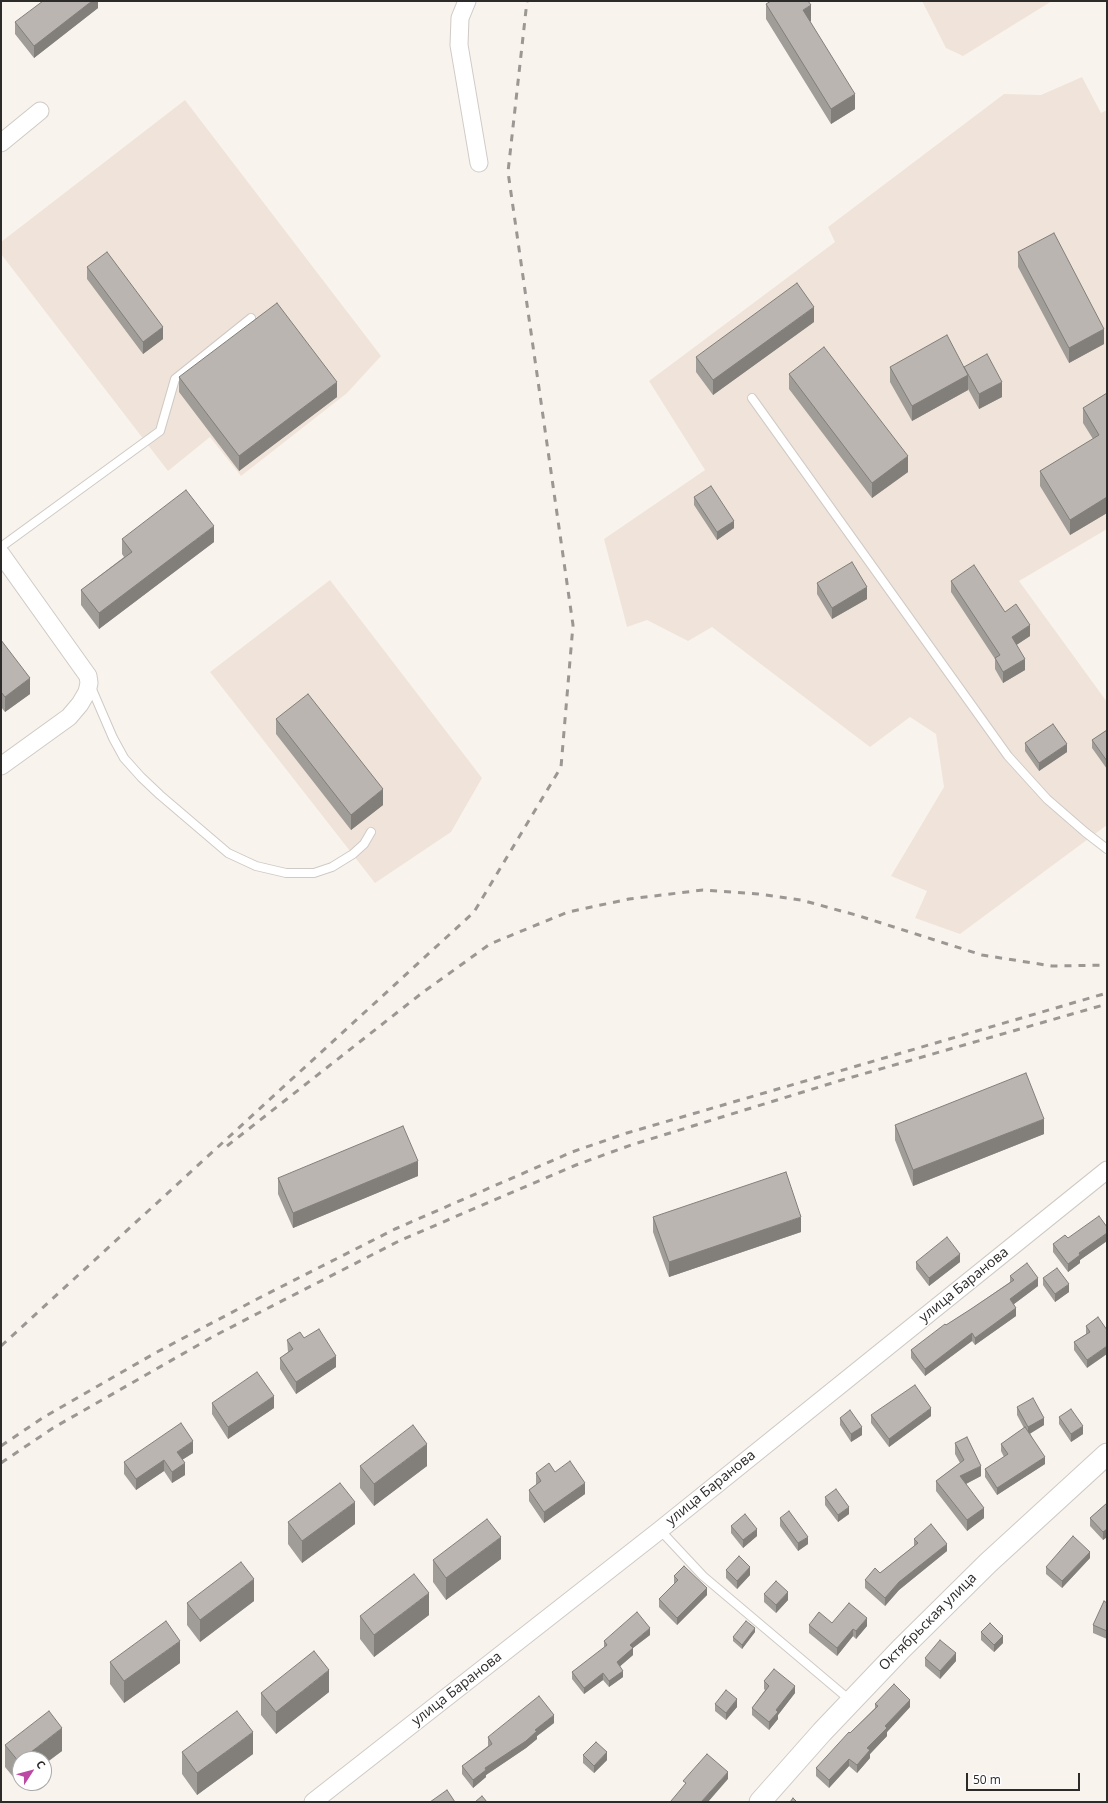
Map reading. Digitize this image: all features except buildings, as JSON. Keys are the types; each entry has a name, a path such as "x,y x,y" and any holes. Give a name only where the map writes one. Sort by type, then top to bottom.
{"street":[{"path":"467,1 460,18 459,45 479,163"},
{"path":"1,143 40,111"},
{"path":"1,554 88,676 89,683 87,692 80,704 69,717 1,766"},
{"name":"улица Баранова","path":"315,1801 660,1530 1107,1170"},
{"name":"Октябрьская улица","path":"760,1802 851,1701 901,1649 988,1563 1107,1454"}],"lane":[{"path":"1,547 160,431 175,379 251,318"},
{"path":"752,398 1008,756 1047,799 1107,849"},
{"path":"89,683 113,738 124,758 160,795 228,853 256,866 278,872 314,873 332,867 353,854 364,844 371,832"},
{"path":"660,1530 703,1576 851,1701"}],"shaded area":[{"path":"922,1 1052,1 963,56 946,48"},
{"path":"1082,77 1101,113 1107,110 1107,529 1019,581 1107,702 1107,825 960,934 915,918 927,891 891,876 944,787 936,734 910,717 870,747 712,627 688,641 647,620 627,627 604,539 705,470 649,381 835,242 828,227 1004,94 1041,95"},
{"path":"185,100 381,356 347,393 241,476 210,437 168,471 1,254 1,242"},
{"path":"330,580 482,778 451,832 375,883 210,672"}],"railway":[{"path":"1,1346 474,912 561,767 573,625 508,172 527,1"},
{"path":"227,1146 422,993 490,944 568,912 629,899 703,890 758,894 801,900 856,915 982,955 1052,966 1107,965"},
{"path":"1,1446 44,1417 157,1352 259,1298 395,1229 572,1152 627,1133 1107,993"},
{"path":"1,1463 53,1428 214,1336 401,1240 576,1165 631,1145 842,1080 1107,1004"}]}
